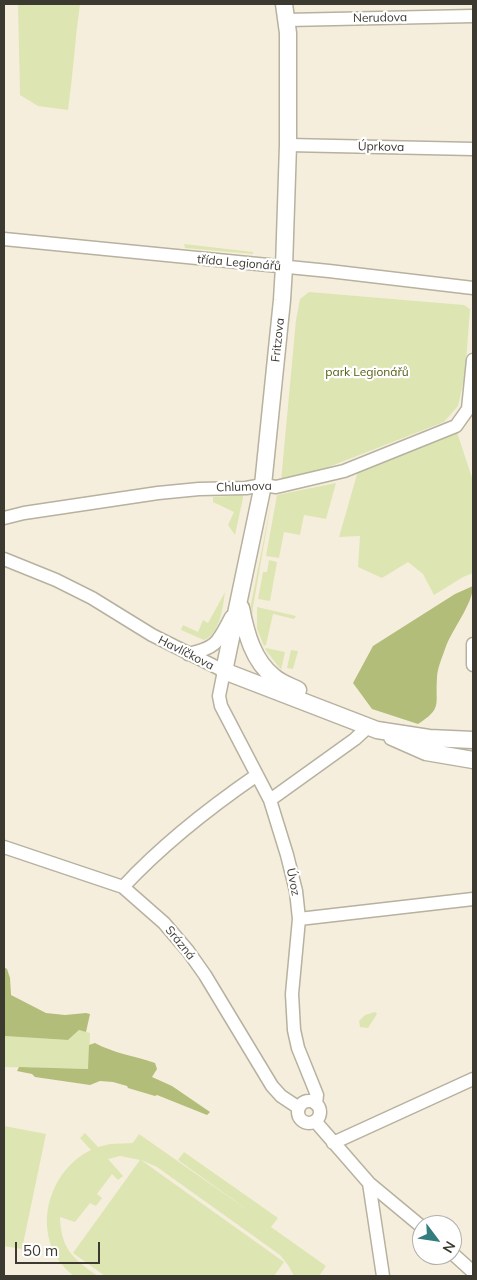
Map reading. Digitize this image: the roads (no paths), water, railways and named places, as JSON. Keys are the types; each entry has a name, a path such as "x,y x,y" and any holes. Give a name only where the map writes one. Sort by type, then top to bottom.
{"street":[{"name":"Fritzova","path":"224,671 263,485 284,267 288,145 288,33 284,4"},
{"name":"Nerudova","path":"287,20 473,16"},
{"name":"Úprkova","path":"288,145 473,149"},
{"name":"třída Legionářů","path":"4,239 473,288"},
{"name":"Chlumova","path":"4,518 24,513 158,493 198,489 246,488 263,485 276,487 344,471 456,426 468,410 473,360"},
{"name":"Havlíčkova","path":"4,559 56,580 92,598 152,635 224,671 372,728 404,743 434,753 473,772"},
{"path":"188,654 213,647 224,632 240,602"},
{"path":"240,602 246,633 266,671 277,680 311,697 331,712"},
{"path":"473,644 473,665"},
{"name":"Úvoz","path":"224,671 219,696 221,706 270,800 296,891 299,920 292,1014 298,1048 317,1095 316,1104"},
{"path":"270,800 372,728"},
{"name":"Havlíčkova","path":"372,728 429,738 470,739"},
{"name":"Havlíčkova","path":"434,753 473,760"},
{"path":"123,887 176,836 217,802 257,775"},
{"name":"Srázná","path":"4,846 123,887 164,923 188,951 205,975 272,1086 281,1096 299,1108"},
{"path":"299,920 473,899"},
{"path":"333,1143 473,1079"},
{"path":"307,1102 316,1104 320,1113 315,1121 308,1123 301,1119 298,1114 302,1104 307,1102"},
{"path":"315,1121 369,1183 412,1219"},
{"path":"369,1183 383,1276"},
{"path":"462,1262 473,1272"}],"park label":[{"name":"park Legionářů","path":"367,372"}]}
